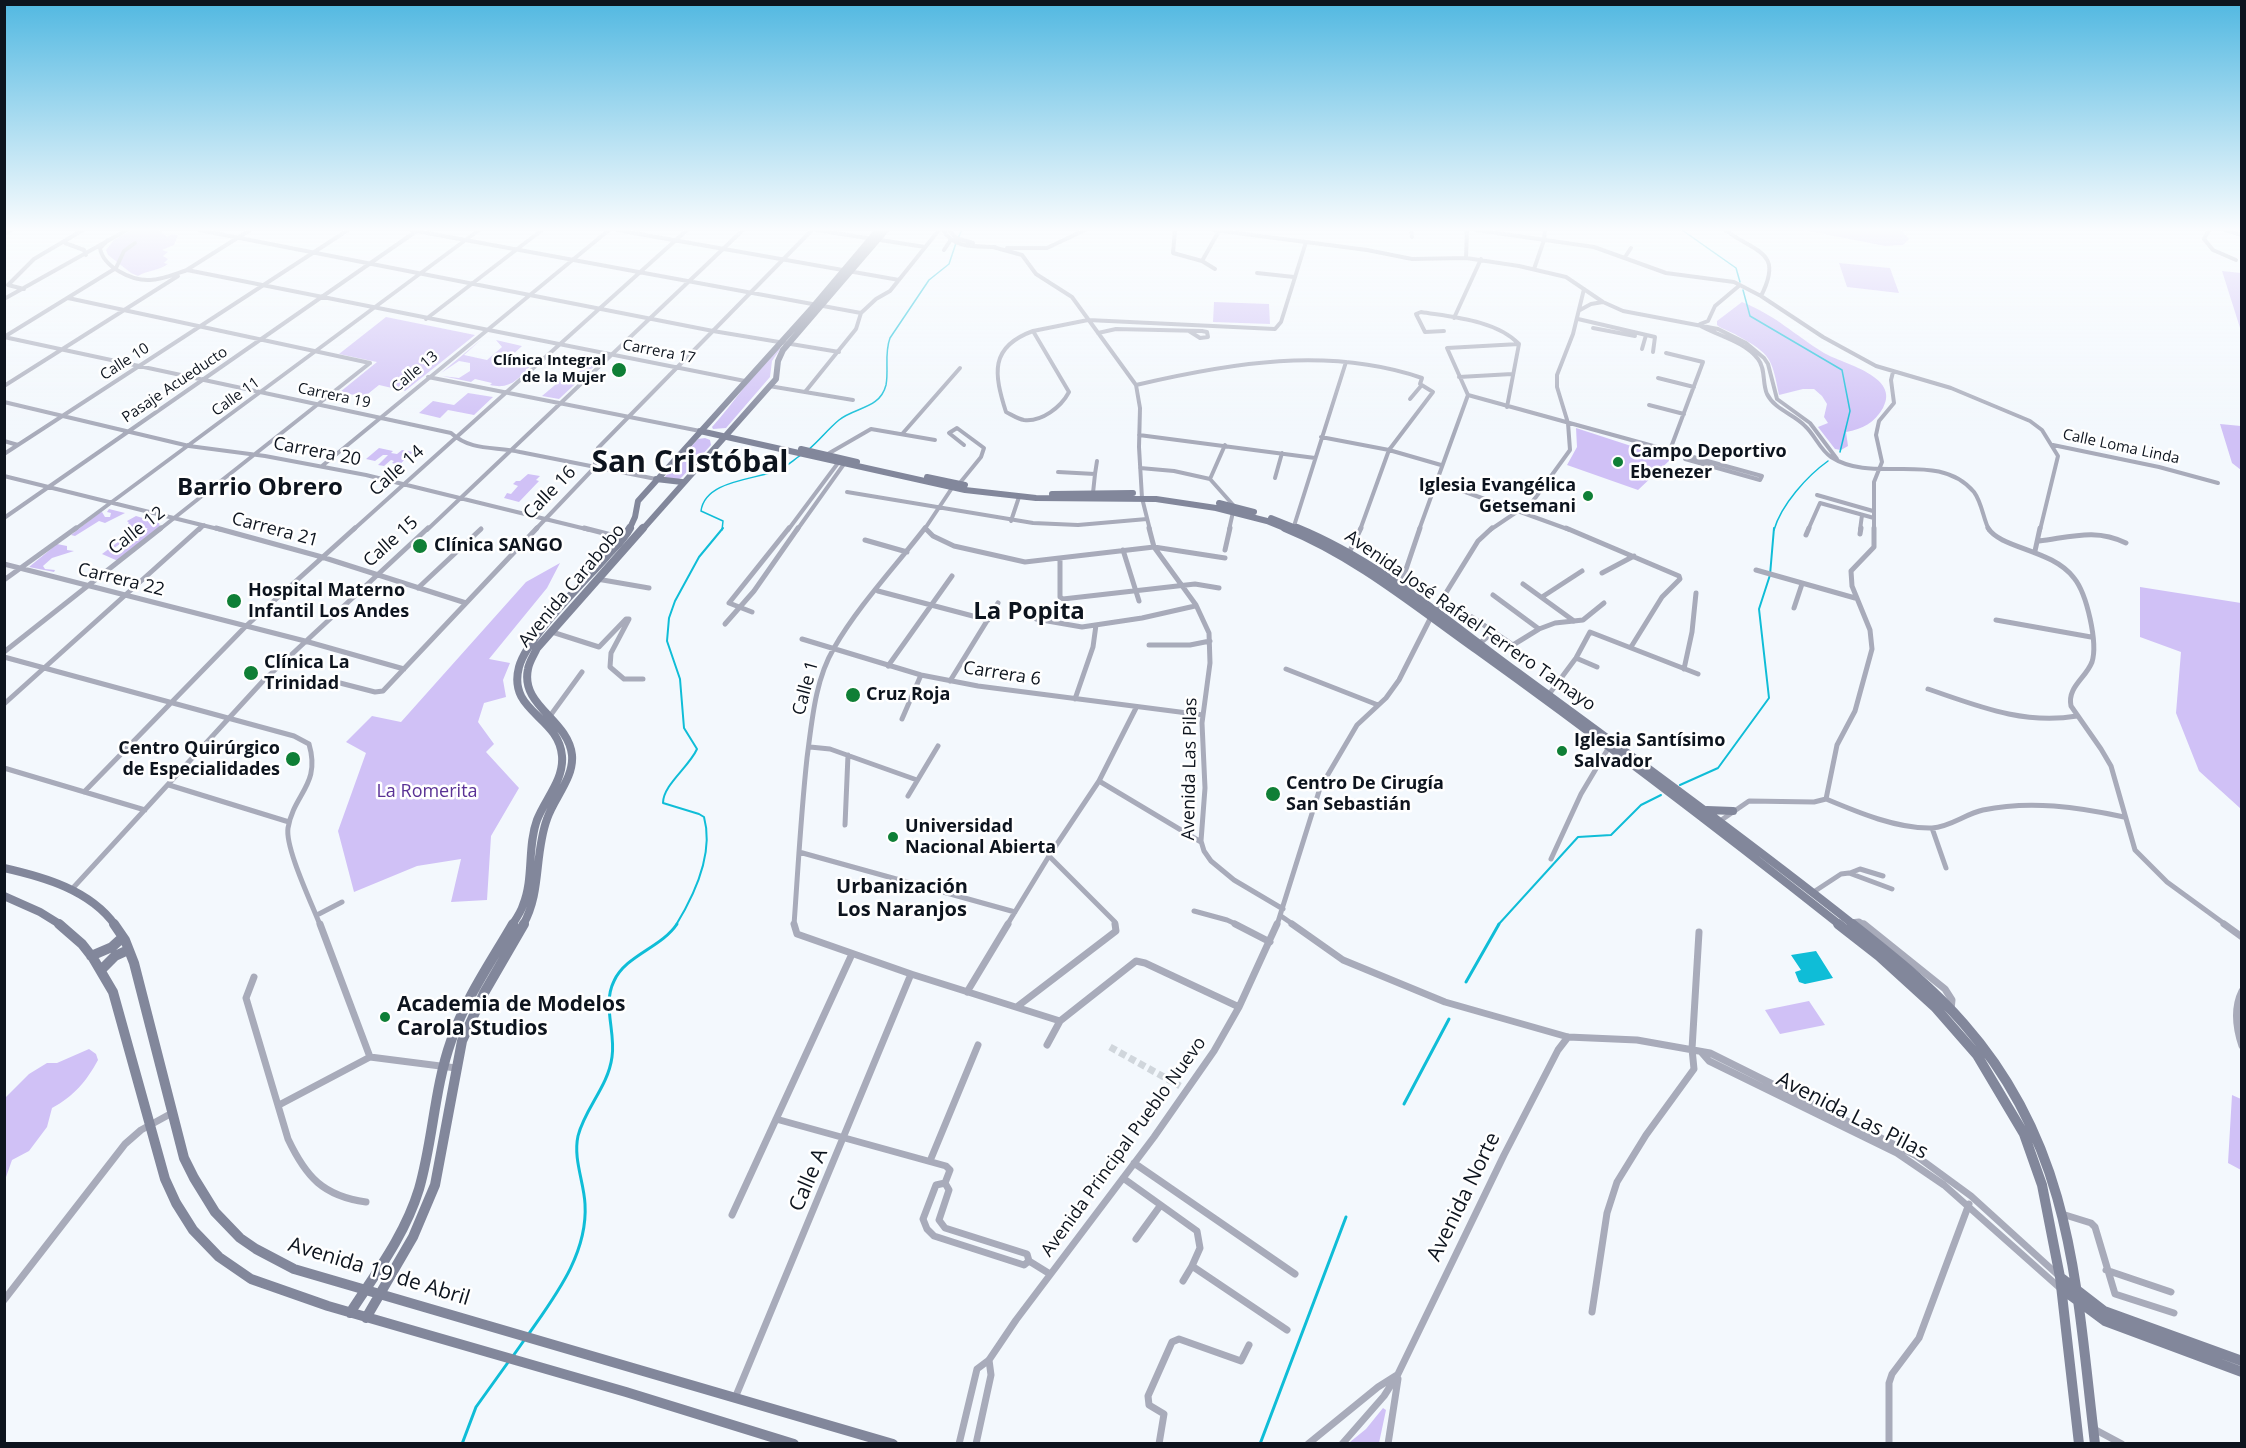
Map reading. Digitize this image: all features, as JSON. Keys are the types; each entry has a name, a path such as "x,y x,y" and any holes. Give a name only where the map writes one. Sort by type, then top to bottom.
{"main road":[{"name":"Avenida Carabobo","path":"366,1318 413,1237 435,1185 456,1068 470,1019 531,909 538,886 545,827 572,760 571,746 564,731 535,702 527,688 526,671 537,648 769,386 777,375 779,356 784,343 821,298"},
{"name":"Avenida Carabobo","path":"350,1313 400,1234 411,1211 427,1155 444,1067 459,1019 523,906 528,888 537,820 562,765 559,743 553,732 521,702 517,692 520,664 532,641 632,525 638,501 654,482 745,381 829,298"},
{"path":"735,423 737,432 741,436"},
{"path":"700,431 724,436"},
{"name":"Avenida José Rafael Ferrero Tamayo","path":"724,436 730,434 741,436 959,484 1036,493 1142,496 1234,509 1294,526 1400,587 1432,614 1705,810 1717,823 1901,975 1935,1007 1977,1055 2012,1112 2035,1162 2047,1205 2062,1289 2079,1443"},
{"name":"Avenida José Rafael Ferrero Tamayo","path":"724,436 952,488 1019,497 1142,496"},
{"path":"654,482 682,482"},
{"path":"654,482 666,484 675,491"},
{"name":"Avenida José Rafael Ferrero Tamayo","path":"1234,509 1293,531 1346,556 1479,644 1609,747 1812,893 1893,957 1951,1010 1991,1059 2022,1110 2046,1162 2062,1214 2077,1297 2095,1443"},
{"path":"1705,810 1733,811"},
{"name":"Avenida 19 de Abril","path":"4,868 47,878 72,889 92,902 123,937 134,963 184,1158 220,1221 238,1237 276,1261 294,1269 381,1293 545,1344 894,1443"},
{"path":"4,896 37,909 62,924 102,969 113,992 165,1179 176,1203 194,1230 219,1257 251,1279 350,1313 794,1443"},
{"path":"91,956 112,947 123,937"},
{"path":"102,969 115,956 128,950"},
{"path":"2060,1277 2077,1297 2105,1322 2241,1372"},
{"path":"2062,1289 2104,1311 2241,1361"}],"street":[{"path":"4,337 68,298 370,363"},
{"path":"4,386 143,298"},
{"name":"Calle 10","path":"4,454 246,298"},
{"name":"Pasaje Acueducto","path":"4,518 320,298"},
{"name":"Carrera 17","path":"324,298 745,381"},
{"name":"Calle 11","path":"4,580 263,392 387,298"},
{"path":"426,319 454,298"},
{"name":"Calle 13","path":"322,466 526,298"},
{"path":"543,298 713,331 839,352"},
{"name":"Calle 14","path":"84,792 246,626 610,298"},
{"name":"Calle 15","path":"72,889 262,681 513,450 673,298"},
{"name":"Calle 16","path":"340,683 379,693 595,467 595,455 598,448 746,298"},
{"path":"771,298 861,313"},
{"path":"805,392 856,330 861,313 877,298"},
{"name":"Avenida Las Pilas","path":"1072,298 1136,386 1140,395 1142,496 1154,547 1206,623 1210,641 1211,665 1203,715 1202,743 1205,783 1201,842 1207,853 1226,874 1282,912 1343,960 1445,1002 1568,1037 1637,1040 1710,1053 1760,1080 1888,1140 1940,1171 2060,1277"},
{"path":"1033,331 1069,392 1063,403 1044,415 1023,420 1006,412 1000,391 996,361 1008,344 1033,331 1088,320 1275,328 1281,322 1288,298"},
{"path":"1454,318 1463,298"},
{"name":"Avenida Principal Pueblo Nuevo","path":"959,1443 977,1370 989,1360 1050,1274 1123,1178 1183,1087 1214,1051 1239,1007 1282,912 1292,872 1324,780 1357,725 1386,698 1400,680 1432,614 1478,541 1489,529 1536,498 1570,450 1568,423 1557,387 1557,375 1578,319 1582,298"},
{"path":"1596,298 1623,311 1699,325 1732,340 1758,359 1766,392 1771,400 1804,424 1832,458 1852,467 1879,470 1916,468 1956,478 1966,485 1978,499 1990,532 2002,540 2048,556 2069,569 2080,582 2085,600 2091,637 2092,662 2071,695 2071,706 2107,756 2136,853 2143,862 2241,937"},
{"path":"1699,325 1708,321 1715,306 1725,298"},
{"name":"Calle Loma Linda","path":"1763,298 1823,337 1893,372 1927,380 2030,421 2040,427 2053,445 2218,483"},
{"path":"1580,310 1591,304 1603,302"},
{"path":"1444,331 1425,332 1416,314 1421,312 1454,318 1509,334 1519,344"},
{"path":"1578,319 1656,338 1653,352"},
{"path":"1098,333 1116,328 1189,331"},
{"path":"1593,328 1636,336 1637,333"},
{"path":"1642,349 1646,335"},
{"name":"Carrera 19","path":"4,337 451,433 460,441 595,467 654,482"},
{"path":"1519,344 1447,348 1446,350 1468,395 1670,450 1686,455 1685,459 1760,480 1762,476"},
{"path":"1507,407 1519,344"},
{"path":"1666,353 1703,362 1670,450"},
{"path":"1136,386 1209,368 1253,361 1294,359 1346,362 1422,378 1419,383 1433,392 1389,450 1346,556"},
{"path":"1294,526 1346,362"},
{"name":"Calle 12","path":"4,652 370,363"},
{"path":"903,433 960,368"},
{"path":"1826,799 1837,745 1855,711 1872,649 1870,630 1856,598 1851,571 1874,547 1874,482 1882,462 1876,435 1879,421 1894,402 1891,380 1893,372"},
{"path":"1459,377 1512,374"},
{"path":"428,377 700,431"},
{"path":"1658,378 1694,387"},
{"path":"769,386 853,400"},
{"path":"1410,399 1422,386"},
{"path":"1400,587 1435,481 1468,395"},
{"name":"Carrera 20","path":"4,402 189,446 238,454 255,454 404,483 622,538"},
{"path":"4,408 10,404"},
{"path":"1649,405 1684,414"},
{"path":"2030,421 2042,422"},
{"path":"959,484 981,457 984,448 957,428 949,433 964,445"},
{"path":"826,455 871,429 935,440"},
{"path":"1139,435 1315,458"},
{"path":"1321,437 1389,450 1441,465"},
{"path":"4,441 18,445"},
{"path":"1210,479 1225,445"},
{"path":"2035,551 2039,541 2045,504 2058,463 2057,452 2053,445"},
{"path":"1275,478 1282,453"},
{"path":"1093,493 1097,461"},
{"path":"752,612 729,603 841,464"},
{"path":"725,624 754,591 841,464"},
{"path":"1140,468 1174,471 1210,479 1234,509 1225,550"},
{"path":"1058,472 1095,474"},
{"name":"Carrera 21","path":"4,476 204,525 322,557 466,603"},
{"path":"1435,481 1520,510 1677,574 1680,579 1662,597 1631,647"},
{"name":"Calle 1","path":"797,934 794,928 799,852 813,710 822,672 833,649 925,528 952,488"},
{"path":"847,492 1011,521 1078,525 1147,519"},
{"path":"1817,495 1873,511"},
{"path":"1011,521 1019,497"},
{"path":"1806,535 1820,503 1874,518"},
{"path":"1860,534 1862,515"},
{"path":"4,704 124,594 204,525"},
{"path":"925,528 941,541 1025,562 1154,547 1225,558"},
{"path":"418,588 481,529"},
{"path":"2039,541 2104,533 2126,543"},
{"path":"864,540 907,552"},
{"path":"1123,550 1139,602"},
{"path":"1602,573 1634,556"},
{"path":"1060,559 1060,597 1063,599 1195,584 1219,588"},
{"name":"Carrera 22","path":"4,564 305,641 404,669"},
{"path":"1756,570 1856,598"},
{"path":"1542,597 1582,571"},
{"path":"888,666 952,576"},
{"path":"597,579 649,588"},
{"path":"1523,584 1574,621"},
{"path":"1794,608 1802,584"},
{"path":"742,588 754,591"},
{"path":"878,591 988,620"},
{"path":"1684,669 1692,632 1696,593"},
{"path":"1492,595 1539,629"},
{"path":"950,681 998,603"},
{"path":"1472,617 1513,645 1539,629 1559,622 1583,620 1604,603"},
{"path":"1036,619 1070,627 1096,626 1196,606"},
{"path":"552,632 599,647 626,619 629,619 630,622 611,653 610,667 624,680 632,682 643,679"},
{"path":"1995,620 2091,637"},
{"path":"1075,699 1093,647 1096,626"},
{"path":"1479,644 1493,632"},
{"path":"1547,697 1576,658 1590,632 1698,674"},
{"name":"Carrera 6","path":"802,639 888,666 950,681 1008,691 1203,715"},
{"path":"1149,645 1190,645 1210,641"},
{"path":"4,657 230,718 303,740 309,744 315,765 305,794 289,822 288,840 370,1057"},
{"path":"1576,658 1597,667"},
{"path":"1286,669 1378,705"},
{"path":"549,716 582,672"},
{"path":"902,719 921,675"},
{"path":"1928,689 2016,719 2050,721 2077,716"},
{"path":"967,992 1049,856 1099,782 1136,708"},
{"path":"908,796 938,746"},
{"path":"810,747 830,749 917,780"},
{"path":"1551,859 1578,800 1609,747"},
{"path":"845,825 848,755"},
{"path":"4,768 145,810"},
{"path":"1099,782 1201,842"},
{"path":"169,785 289,822"},
{"path":"1717,823 1749,801 1814,802 1826,799 1903,823 1932,828 1950,824 1972,812 2030,805 2070,806 2124,817"},
{"path":"1932,828 1946,868"},
{"path":"799,852 1015,912"},
{"path":"1018,1006 1116,931 1115,922 1049,856"},
{"path":"1812,893 1841,874 1860,869 1883,876"},
{"path":"1849,873 1892,889"},
{"path":"317,915 342,902"},
{"path":"1194,910 1227,920 1270,942"},
{"path":"1592,1312 1607,1213 1617,1182 1646,1135 1694,1069 1692,1049 1699,932"},
{"path":"797,934 911,974 1060,1021"},
{"path":"732,1215 852,954"},
{"path":"1047,1045 1060,1021 1136,962 1145,963 1239,1007"},
{"name":"Calle A","path":"735,1398 845,1138 911,974"},
{"path":"254,977 246,998 288,1139 309,1178 331,1194 349,1201 366,1202"},
{"path":"2241,991 2236,1008 2237,1033 2241,1046"},
{"name":"Avenida Norte","path":"1342,1443 1384,1396 1398,1374 1504,1155 1558,1050 1568,1037"},
{"path":"930,1161 978,1045"},
{"name":"Avenida Las Pilas","path":"1702,1053 1709,1061 1769,1092 1897,1152 1944,1185 2062,1289"},
{"path":"279,1105 370,1057 456,1068"},
{"path":"4,1300 119,1151 141,1130 172,1113"},
{"path":"776,1119 930,1161 950,1170 945,1183"},
{"path":"1134,1162 1295,1274"},
{"path":"1123,1178 1197,1231 1200,1248 1183,1281"},
{"path":"945,1183 936,1185 923,1219 927,1229 934,1236 1024,1265 1029,1261"},
{"path":"945,1183 949,1190 939,1220 945,1228 1027,1254 1029,1261 1050,1274"},
{"path":"1889,1443 1889,1383 1892,1374 1918,1338 1973,1198"},
{"path":"1136,1239 1160,1206"},
{"path":"2062,1214 2091,1223 2095,1227 2106,1270 2115,1293 2174,1313"},
{"path":"1192,1266 1287,1330"},
{"path":"2106,1270 2171,1292"},
{"path":"1159,1443 1164,1414 1149,1404 1148,1396 1172,1342 1179,1339 1241,1361 1249,1345"},
{"path":"976,1443 991,1376 989,1360"},
{"path":"1308,1443 1378,1387 1398,1374"},
{"name":"Avenida Norte","path":"1388,1443 1398,1374"},
{"path":"2093,1428 2122,1443"}],"green space":[{"path":"2230,298 2241,298 2241,331"},
{"path":"1214,302 1269,304 1270,324 1213,322"},
{"path":"1742,302 1775,319 1824,353 1867,373 1884,387 1886,397 1883,408 1876,418 1867,424 1846,432 1848,446 1841,450 1835,449 1818,427 1828,423 1824,417 1827,404 1822,396 1814,389 1803,389 1779,395 1772,365 1764,353 1717,325 1717,321"},
{"path":"386,317 475,335 405,391 379,385 364,397 340,392 377,362 339,354"},
{"path":"483,338 464,355 487,360 502,347 496,340 522,346 509,358 534,363 514,382 504,386 490,385 492,383 475,379 471,382 442,376 459,378 470,371 470,363 459,361 441,373"},
{"path":"778,347 781,348 772,361 770,377 726,428 713,429 712,427"},
{"path":"584,354 603,358 559,399 542,396 568,374 575,375 593,359 582,356"},
{"path":"468,393 493,397 474,415 448,410 440,418 419,413 433,401 454,405"},
{"path":"2220,424 2241,426 2241,470 2232,463"},
{"name":"Campo Deportivo Ebenezer","path":"1576,428 1671,459 1638,490 1567,465 1577,447"},
{"path":"698,439 710,440 711,445 682,477 678,480 664,478"},
{"path":"379,448 397,454 402,450 413,452 399,465 392,463 394,461 391,460 384,466 378,465 388,455 383,455 375,461 366,459"},
{"path":"528,474 540,476 536,480 539,481 519,502 504,498 507,493 511,494 518,486 513,484 516,481 520,481"},
{"path":"109,509 125,513 105,523 99,521 75,536 71,535 99,513 102,512 105,517 110,517 111,513 107,512"},
{"path":"136,516 159,523 160,527 118,561 102,554 122,539 125,540 113,549 120,549 131,541 139,541 135,537 148,528 138,529 135,525 129,534 123,529 129,523 127,521"},
{"path":"57,544 67,546 67,550 74,551 52,558 43,566 45,569 55,570 54,572 29,567"},
{"name":"La Romerita","path":"560,563 547,588 489,659 510,663 503,680 506,697 484,703 478,722 494,744 486,752 519,788 491,836 487,900 451,902 461,859 417,866 354,892 338,831 366,753 346,742 372,716 401,722 526,582"},
{"path":"2140,587 2241,603 2241,809 2199,771 2176,713 2181,652 2140,637"},
{"path":"1809,1001 1825,1025 1780,1034 1765,1010"},
{"path":"89,1049 96,1054 98,1060 93,1068 73,1093 52,1108 47,1127 29,1151 12,1160 5,1180 5,1098 29,1074 47,1063 57,1063"},
{"path":"2232,1095 2241,1099 2241,1170 2228,1163"},
{"path":"1383,1408 1386,1410 1379,1443 1350,1442 1366,1429"}],"water":[{"path":"1816,951 1833,978 1805,984 1799,982 1795,972 1801,970 1791,955"}],"waterway":[{"path":"808,450 839,420 873,403 883,393 887,379 887,350 890,338 917,298"},
{"path":"1745,298 1750,316 1842,370 1850,411 1840,452"},
{"path":"722,529 723,521 701,511 705,500 712,492 734,482 781,469 801,455"},
{"path":"1774,530 1782,511 1796,492 1828,461"},
{"path":"1680,785 1718,768 1769,698 1759,609 1770,575 1774,528"},
{"path":"676,925 696,887 707,845 704,817 663,803 667,790 697,749 684,728 680,679 667,641 669,618 675,601 699,557 722,529"},
{"path":"1498,925 1578,837 1611,835 1641,805 1661,795"},
{"path":"528,1335 568,1274 581,1240 585,1222 585,1204 578,1162 578,1136 610,1068 613,1048 609,999 614,981 627,964 662,939 677,924"},
{"path":"1466,982 1499,924"},
{"path":"1404,1104 1449,1019"},
{"path":"1260,1444 1346,1217"},
{"path":"513,1356 525,1339"},
{"path":"462,1444 476,1407 509,1361"}],"tunnel":[{"path":"1110,1047 1180,1086"}],"place":[{"name":"Clínica Integral de la Mujer","path":"619,370"},
{"name":"Campo Deportivo Ebenezer","path":"1618,462"},
{"name":"Iglesia Evangélica Getsemani","path":"1588,496"},
{"name":"Clínica SANGO","path":"420,546"},
{"name":"Hospital Materno Infantil Los Andes","path":"234,601"},
{"name":"Clínica La Trinidad","path":"251,673"},
{"name":"Cruz Roja","path":"853,695"},
{"name":"Iglesia Santísimo Salvador","path":"1562,751"},
{"name":"Centro Quirúrgico de Especialidades","path":"293,759"},
{"name":"Centro De Cirugía San Sebastián","path":"1273,794"},
{"name":"Universidad Nacional Abierta","path":"893,837"},
{"name":"Academia de Modelos Carola Studios","path":"385,1017"}],"district":[{"name":"San Cristóbal","path":"690,463"},
{"name":"Barrio Obrero","path":"260,488"},
{"name":"La Popita","path":"1029,612"},
{"name":"Urbanización Los Naranjos","path":"902,898"}]}
